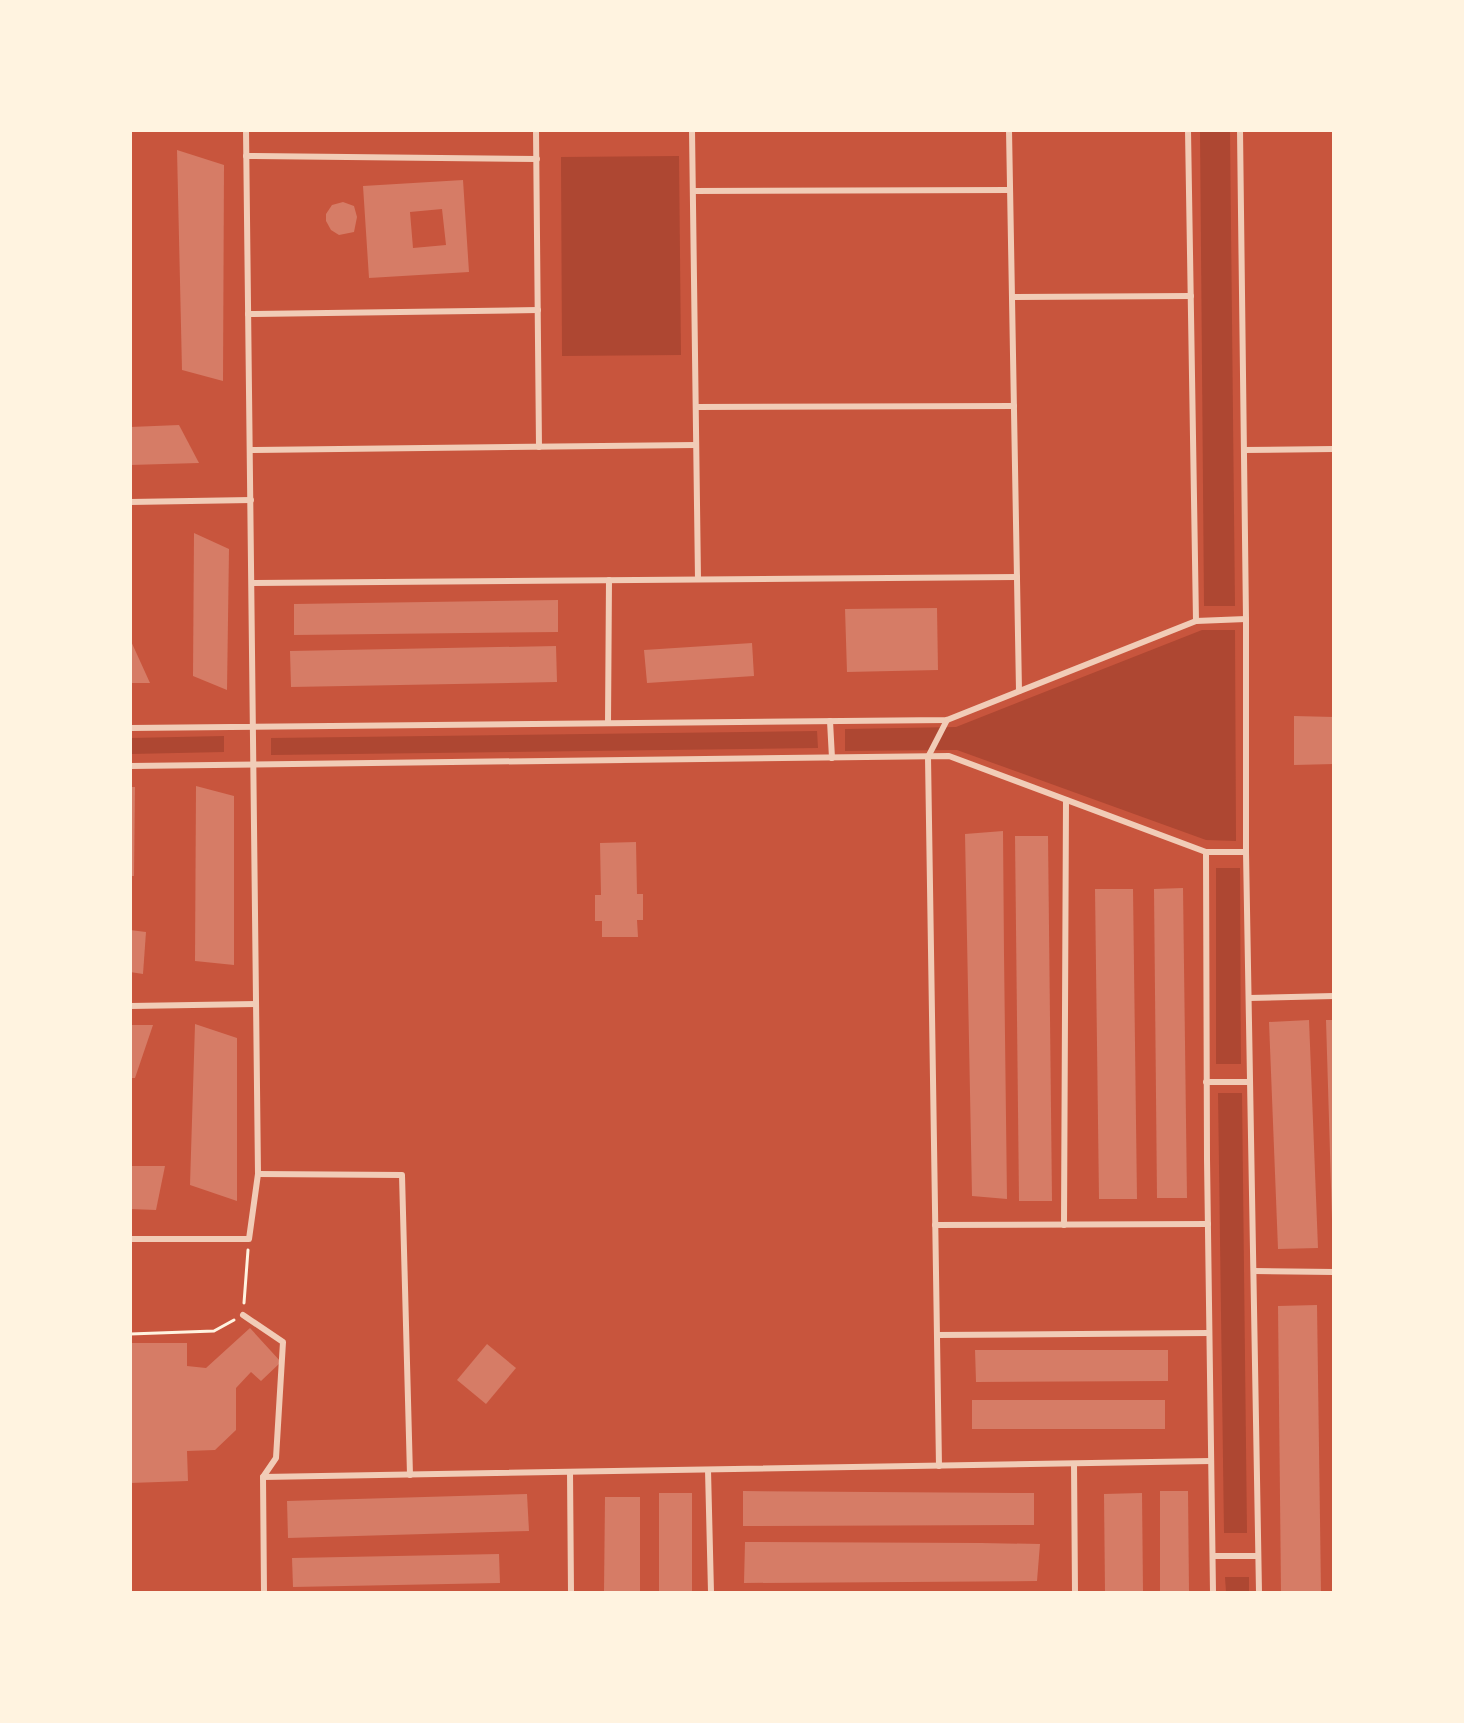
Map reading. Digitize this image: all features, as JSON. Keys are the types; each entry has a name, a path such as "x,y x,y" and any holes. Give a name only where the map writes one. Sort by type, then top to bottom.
{"street":[{"path":"130,1239 249,1239 258,1174 246,130"},
{"path":"536,130 539,447"},
{"path":"692,130 698,579"},
{"path":"1009,130 1019,691"},
{"path":"1188,130 1196,621"},
{"path":"1240,130 1246,619 1246,852 1259,1593"},
{"path":"246,156 537,159"},
{"path":"693,191 1010,190"},
{"path":"1012,297 1191,296"},
{"path":"248,314 538,310"},
{"path":"696,407 1014,406"},
{"path":"250,450 696,445"},
{"path":"1244,450 1334,449"},
{"path":"130,502 251,500"},
{"path":"252,583 1017,577"},
{"path":"608,723 609,580"},
{"path":"130,728 947,720 1196,621 1246,619"},
{"path":"939,1466 928,757 947,720"},
{"path":"831,721 832,758"},
{"path":"130,766 948,756 1206,852 1246,852"},
{"path":"1064,1224 1066,800"},
{"path":"1206,852 1206,1082 1213,1593"},
{"path":"1249,998 1334,996"},
{"path":"130,1006 256,1004"},
{"path":"1206,1082 1250,1082"},
{"path":"258,1174 402,1175 410,1475"},
{"path":"935,1225 1208,1224"},
{"path":"1254,1271 1334,1272"},
{"path":"243,1315 283,1342 276,1458 263,1477 264,1593"},
{"path":"937,1335 1209,1333"},
{"path":"263,1477 1211,1461"},
{"path":"1074,1464 1075,1593"},
{"path":"708,1470 711,1593"},
{"path":"570,1472 572,1593"},
{"path":"1213,1556 1258,1556"}],"path":[{"path":"130,1334 214,1331 243,1315 249,1239"}],"shaded area":[{"path":"1200,131 1230,131 1235,606 1204,606"},
{"path":"679,156 681,355 562,356 561,157"},
{"path":"1202,630 1235,630 1236,841 1206,840 957,750 845,751 845,729 956,727"},
{"path":"817,731 818,748 271,755 271,738"},
{"path":"224,736 224,752 131,754 131,738"},
{"path":"1216,868 1240,868 1241,1064 1216,1064"},
{"path":"1218,1093 1242,1093 1247,1533 1224,1533"},
{"path":"1225,1577 1249,1577 1249,1592 1226,1592"}],"building":[{"path":"177,150 224,165 223,381 182,370"},
{"path":"463,180 469,272 369,278 363,186","holes":["442,209 446,245 413,248 410,212"]},
{"path":"343,202 354,206 357,217 354,232 339,235 331,230 326,221 326,214 332,205"},
{"path":"179,425 199,463 130,465 130,427"},
{"path":"194,533 229,549 227,690 193,676"},
{"path":"558,600 558,632 294,635 294,604"},
{"path":"937,608 938,670 847,672 845,609"},
{"path":"130,639 150,683 130,683"},
{"path":"752,643 754,676 647,683 644,650"},
{"path":"556,646 557,682 291,687 290,651"},
{"path":"1294,716 1334,717 1334,764 1294,765"},
{"path":"196,786 234,796 234,965 195,961"},
{"path":"130,787 135,787 134,876 130,876"},
{"path":"1003,831 1007,1199 972,1196 965,834"},
{"path":"1015,836 1048,836 1052,1201 1019,1201"},
{"path":"636,842 637,894 643,894 643,920 637,920 638,937 602,937 602,921 595,921 595,895 601,895 600,843"},
{"path":"1183,888 1187,1198 1157,1198 1154,889"},
{"path":"1095,889 1133,889 1137,1199 1099,1199"},
{"path":"130,930 146,932 143,974 130,972"},
{"path":"1309,1020 1318,1248 1278,1249 1269,1022"},
{"path":"1326,1020 1334,1020 1334,1220 1332,1220"},
{"path":"195,1024 237,1038 237,1201 190,1185"},
{"path":"130,1025 153,1025 135,1078 130,1078"},
{"path":"130,1166 165,1166 156,1210 130,1209"},
{"path":"1317,1305 1321,1592 1281,1592 1278,1306"},
{"path":"250,1328 281,1362 261,1381 251,1372 236,1388 236,1430 215,1450 187,1451 188,1481 130,1483 130,1343 187,1343 187,1366 206,1368"},
{"path":"487,1344 516,1368 486,1404 457,1380"},
{"path":"975,1350 1168,1350 1168,1381 976,1382"},
{"path":"972,1400 1165,1400 1165,1429 972,1429"},
{"path":"743,1491 1034,1493 1034,1525 743,1526"},
{"path":"1160,1491 1188,1491 1189,1592 1160,1592"},
{"path":"659,1493 692,1493 692,1592 659,1592"},
{"path":"1142,1493 1143,1592 1105,1592 1104,1494"},
{"path":"527,1494 529,1531 288,1538 287,1501"},
{"path":"605,1497 640,1497 640,1592 604,1592"},
{"path":"745,1542 1040,1544 1037,1581 744,1583"},
{"path":"499,1554 500,1583 293,1587 292,1558"}]}
